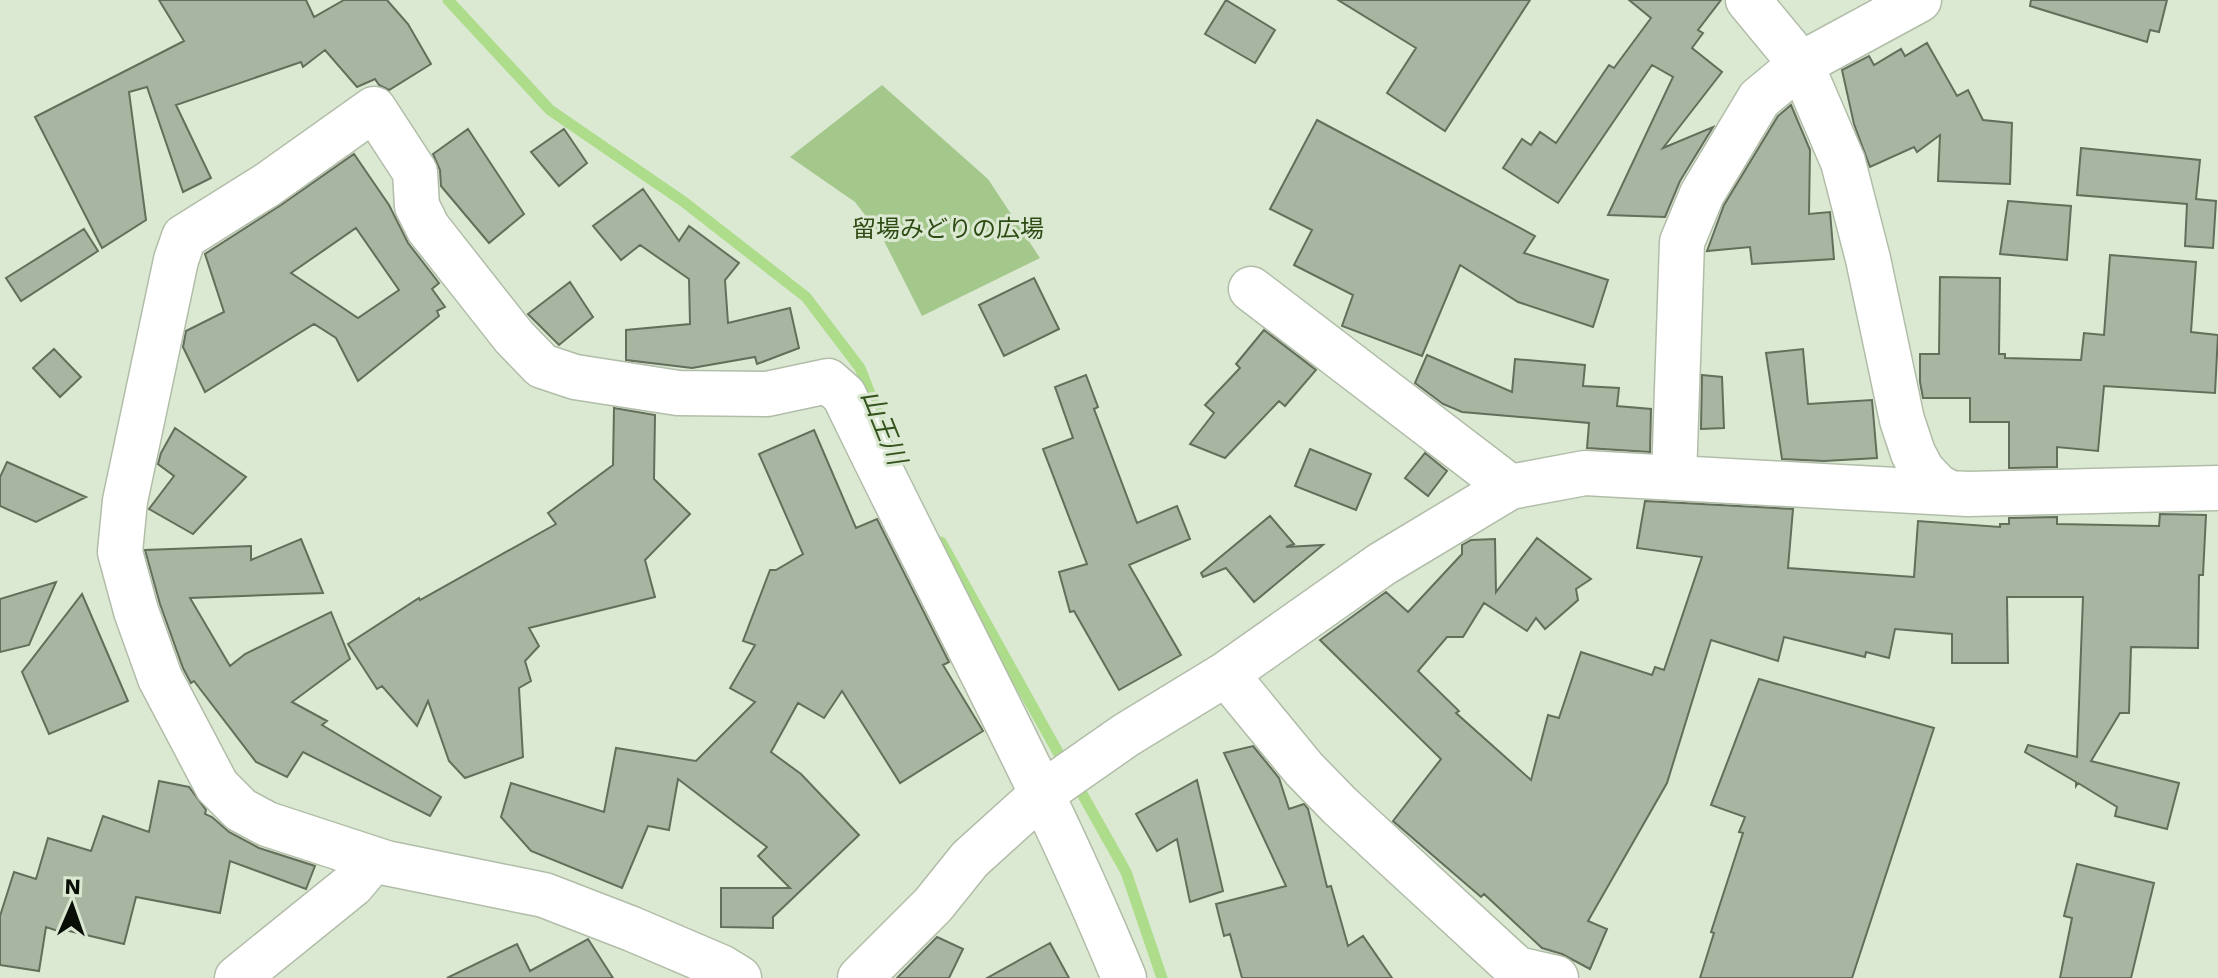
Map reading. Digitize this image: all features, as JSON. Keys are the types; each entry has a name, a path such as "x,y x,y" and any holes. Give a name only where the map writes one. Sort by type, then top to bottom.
{"street":[{"path":"1748,0 1801,64 1843,162 1909,442 1928,477 1950,493"},
{"path":"1674,478 1682,242 1702,194 1759,99 1801,64 1919,0"},
{"path":"739,978 721,967 632,929 544,895 373,860 267,824 241,810 217,786 160,678 136,611 120,552 125,501 176,260 184,237 267,185 374,109 415,172 417,206 428,228 514,337 542,366 575,377 678,393 767,394 828,381 844,395 1043,793 1084,880 1124,978"},
{"path":"1251,289 1510,487"},
{"path":"860,978 933,905 970,859 1043,793 1226,674 1382,564 1510,487 1585,473 1950,493 2218,488"},
{"path":"1226,674 1304,769 1352,817 1517,969 1556,978"},
{"path":"237,978 352,885 373,860"}],"green space":[{"name":"留場みどりの広場","path":"882,85 988,179 1040,258 922,316 882,237 855,202 790,157"}],"building":[{"path":"159,0 306,0 314,17 344,0 387,0 408,24 431,64 389,90 375,79 357,87 325,50 303,67 301,62 176,105 211,178 183,192 147,87 129,92 146,220 102,248 35,117 184,41"},
{"path":"1226,0 1275,30 1255,63 1205,34"},
{"path":"1338,0 1530,0 1445,131 1387,93 1416,48"},
{"path":"1629,0 1721,0 1698,30 1703,33 1692,48 1722,72 1663,148 1713,127 1680,181 1665,217 1608,215 1673,77 1652,65 1558,203 1503,168 1522,139 1531,145 1540,132 1556,143 1609,65 1614,68 1651,18"},
{"path":"2031,0 2167,0 2159,32 2150,30 2147,42 2030,6"},
{"path":"1927,43 1957,96 1968,90 1983,120 2012,123 2010,184 1938,181 1940,135 1917,152 1914,147 1870,167 1854,124 1842,70 1869,56 1874,65 1901,49 1905,56"},
{"path":"1791,105 1810,150 1809,214 1830,212 1834,259 1752,264 1750,247 1707,251 1724,205 1778,116"},
{"path":"1317,120 1535,236 1524,253 1608,280 1593,327 1518,302 1460,265 1422,356 1342,326 1353,295 1294,265 1312,230 1270,209"},
{"path":"468,129 524,214 489,243 441,186 440,170 433,154"},
{"path":"564,129 587,163 559,186 531,152"},
{"path":"2081,148 2200,160 2196,199 2216,201 2213,248 2185,246 2187,204 2077,195"},
{"path":"354,154 389,205 408,243 439,283 432,289 445,307 437,311 439,316 358,381 336,338 314,324 205,392 183,347 186,331 224,312 205,254","holes":["356,228 399,290 358,318 291,273"]},
{"path":"643,189 679,241 689,226 739,263 725,280 728,323 790,308 799,348 757,364 755,357 692,368 626,360 626,330 690,324 689,279 640,245 621,260 593,226"},
{"path":"2008,201 2071,206 2067,260 2000,254"},
{"path":"84,229 98,251 21,301 6,278"},
{"path":"2110,255 2196,262 2191,332 2218,335 2215,393 2104,386 2098,451 2057,447 2057,467 2009,468 2009,422 1970,422 1970,398 1923,398 1920,354 1939,354 1940,277 2000,278 1999,354 2005,354 2005,358 2081,360 2084,333 2104,335"},
{"path":"1034,278 1059,329 1004,356 979,305"},
{"path":"570,282 593,317 559,345 528,314"},
{"path":"1264,330 1316,370 1285,406 1279,401 1225,458 1190,444 1214,413 1205,405 1240,368 1236,364"},
{"path":"54,349 81,377 60,397 33,368"},
{"path":"1803,349 1808,404 1872,400 1877,458 1824,461 1782,459 1766,353"},
{"path":"1427,355 1512,392 1515,359 1585,365 1583,386 1619,388 1617,406 1651,409 1650,452 1587,448 1589,423 1462,412 1443,404 1415,383"},
{"path":"1086,375 1098,407 1094,409 1137,523 1177,506 1190,539 1129,565 1181,655 1119,690 1074,611 1070,612 1059,572 1087,564 1043,449 1073,438 1055,387"},
{"path":"1702,375 1722,377 1724,428 1701,429"},
{"path":"614,408 655,415 654,479 690,514 645,560 655,597 529,628 539,646 525,661 531,681 519,688 523,757 465,778 449,761 428,701 417,726 382,686 377,689 348,644 419,598 556,524 548,513 613,465"},
{"path":"175,428 246,477 193,534 149,509 174,476 158,464"},
{"path":"814,430 856,528 877,519 949,662 943,665 983,731 900,783 842,691 824,718 798,703 771,752 801,774 859,835 773,917 773,928 721,927 721,888 790,888 758,856 767,847 678,779 669,830 648,826 622,888 531,851 501,817 511,783 604,812 616,748 696,761 755,702 730,688 755,645 743,641 770,570 776,570 803,554 759,454"},
{"path":"1310,449 1371,474 1356,510 1295,486"},
{"path":"1425,453 1447,471 1428,496 1405,478"},
{"path":"7,462 86,497 36,522 0,506 0,477"},
{"path":"1645,501 1793,509 1788,568 1914,577 1918,521 2000,527 2000,524 2009,524 2009,518 2057,517 2057,524 2159,526 2160,514 2206,515 2203,575 2199,575 2198,648 2131,647 2129,713 2120,713 2091,761 2179,783 2167,829 2115,816 2117,807 2078,783 2076,786 2076,782 2025,752 2028,745 2077,757 2083,597 2007,597 2008,663 1952,663 1952,634 1895,629 1889,658 1866,652 1865,657 1784,637 1778,661 1711,640 1667,783 1588,921 1607,929 1590,969 1562,954 1542,948 1484,894 1481,897 1393,821 1441,759 1320,640 1386,592 1408,612 1462,554 1462,545 1471,540 1495,539 1496,592 1537,538 1591,579 1576,589 1578,600 1545,629 1536,618 1527,631 1484,603 1463,637 1447,637 1418,671 1459,711 1456,713 1531,780 1548,715 1559,718 1581,652 1652,675 1655,667 1664,670 1702,557 1637,548"},
{"path":"1270,516 1294,544 1286,547 1323,545 1254,602 1226,568 1203,577 1201,573"},
{"path":"301,539 323,593 190,598 230,666 245,654 331,612 350,659 292,702 327,721 322,725 441,797 430,816 303,752 287,777 256,762 194,681 191,683 183,668 145,550 251,546 251,560"},
{"path":"56,582 29,645 0,652 0,599"},
{"path":"82,594 128,701 49,734 22,672"},
{"path":"1759,679 1934,728 1852,978 1700,978 1745,817 1711,805"},
{"path":"1253,746 1279,778 1289,809 1304,804 1308,809 1327,887 1331,886 1348,946 1363,936 1392,978 1242,978 1230,934 1224,936 1216,904 1286,886 1224,753"},
{"path":"1197,780 1223,891 1190,902 1177,839 1157,851 1136,814"},
{"path":"159,781 189,787 206,810 205,814 229,832 259,848 315,866 306,889 230,861 220,913 136,897 124,944 46,927 39,971 0,965 0,916 14,872 36,879 48,838 91,851 103,816 149,832"},
{"path":"2077,864 2154,883 2131,978 2060,978 2072,918 2064,916"},
{"path":"937,937 963,949 949,978 897,978"},
{"path":"588,939 613,978 447,978 517,944 530,971"},
{"path":"1050,943 1069,978 987,978"}],"waterway":[{"name":"山王川","path":"448,0 550,110 684,202 806,297 860,368 883,427"},
{"name":"山王川","path":"941,542 1065,765"},
{"name":"山王川","path":"1076,783 1126,872 1162,978"}]}
